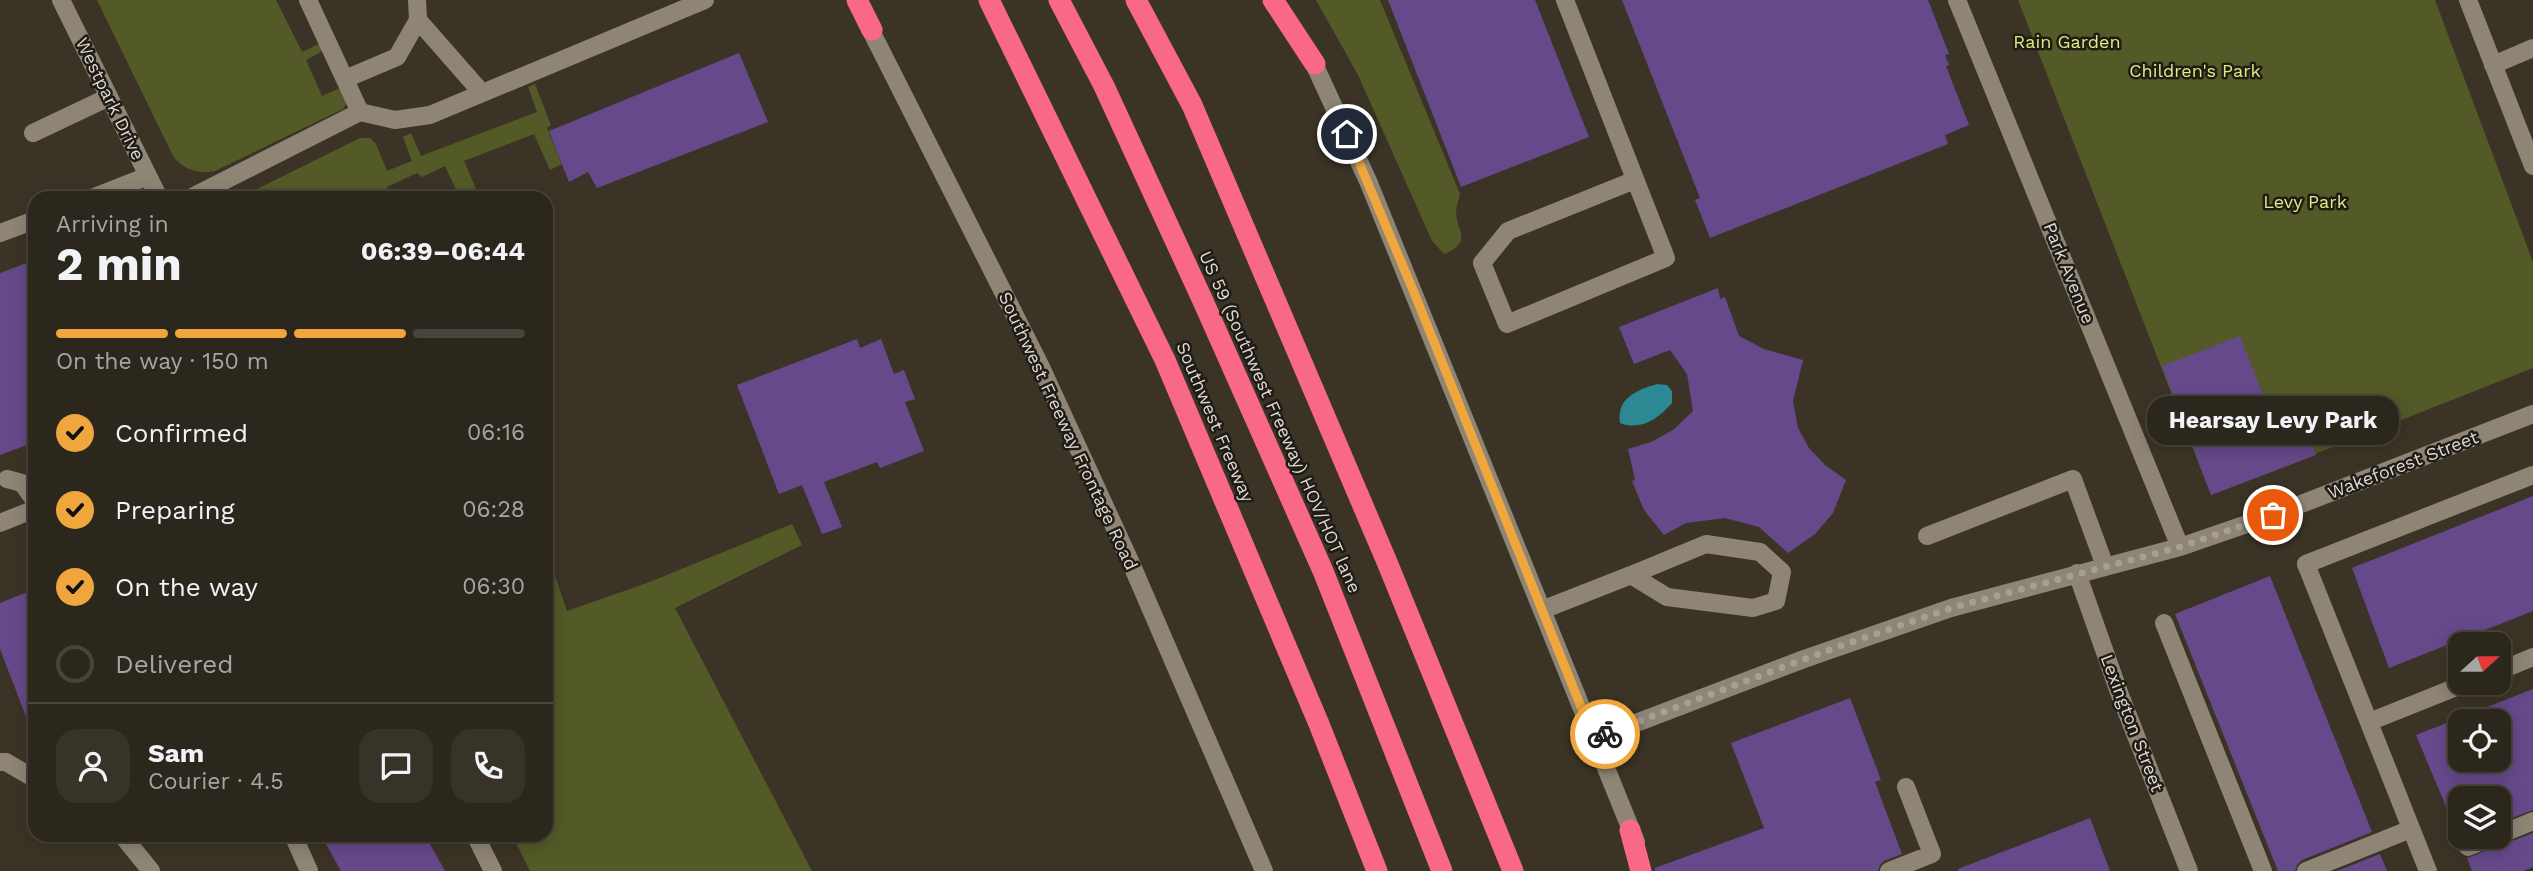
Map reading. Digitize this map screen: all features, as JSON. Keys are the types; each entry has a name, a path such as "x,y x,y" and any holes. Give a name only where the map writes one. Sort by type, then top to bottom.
{"highway":[{"path":"855,0 872,30"},
{"name":"Southwest Freeway","path":"989,0 1165,360 1319,724 1377,871"},
{"name":"US 59 (Southwest Freeway) HOV/HOT lane","path":"1059,0 1110,99 1323,571 1442,871"},
{"path":"1136,0 1192,106 1387,562 1513,871"},
{"path":"1273,0 1315,64"},
{"path":"1630,830 1641,871"}],"street":[{"name":"Westpark Drive","path":"61,0 156,191"},
{"path":"308,0 360,112"},
{"path":"345,79 397,57 418,20 417,0"},
{"path":"204,191 360,112 395,120 430,115 705,0"},
{"path":"1283,0 1373,193 1630,830 1649,871"},
{"path":"1565,0 1666,258 1507,324 1482,262 1508,231 1634,180"},
{"name":"Park Avenue","path":"1957,0 2180,547"},
{"path":"2468,0 2533,166"},
{"path":"418,20 482,93"},
{"name":"Southwest Freeway Frontage Road","path":"872,30 1051,390 1130,561 1264,871"},
{"path":"2493,65 2533,48"},
{"path":"33,133 109,97"},
{"path":"110,191 148,176"},
{"path":"0,233 28,223"},
{"name":"Wakeforest Street","path":"1594,739 1815,655 1951,608 2180,547 2310,501 2533,414"},
{"path":"2428,871 2306,564 2533,475"},
{"path":"7,479 22,483 28,491"},
{"path":"1927,536 2073,479 2105,566"},
{"path":"0,523 28,512"},
{"path":"1542,610 1706,544 1760,552 1782,572 1776,601 1753,608 1667,597 1631,575"},
{"name":"Lexington Street","path":"2077,573 2120,695 2189,871"},
{"path":"2164,623 2263,871"},
{"path":"2511,666 2533,657"},
{"path":"2369,722 2448,690"},
{"path":"0,762 6,762 28,775"},
{"path":"1889,871 1932,854 1906,787"},
{"path":"2511,830 2533,821"},
{"path":"2306,871 2411,829"},
{"path":"128,842 151,871"},
{"path":"296,842 309,871"},
{"path":"478,842 493,871"}],"green space":[{"path":"97,0 276,0 302,52 325,41 328,48 306,60 322,96 347,85 347,102 343,109 215,171 192,170 173,156"},
{"path":"1316,0 1380,0 1460,194 1456,212 1461,240 1459,245 1444,254 1432,241 1358,75"},
{"name":"Levy Park","path":"2018,0 2435,0 2533,262 2533,368 2211,495"},
{"path":"535,84 551,125 547,128 562,164 550,170 534,134 464,161 477,191 457,191 445,166 422,177 417,173 387,187 389,191 253,191 360,138 370,138 376,144 387,171 412,161 403,137 411,133 421,156 537,112 528,87"},
{"path":"792,524 802,545 675,608 812,871 530,871 516,842 553,842 553,570 567,611 647,583"}],"water":[{"path":"1657,384 1667,385 1672,391 1672,403 1667,409 1649,422 1635,425 1620,423 1621,407 1625,401 1635,392"}],"building":[{"path":"1388,0 1535,0 1589,137 1461,187"},
{"path":"1622,0 1928,0 1949,54 1945,55 1949,65 1946,66 1969,125 1945,135 1948,144 1710,238 1695,200 1700,198"},
{"path":"739,53 768,122 597,188 588,172 569,182 549,131"},
{"path":"28,263 28,445 0,455 0,273"},
{"path":"1718,288 1720,299 1725,297 1739,336 1764,349 1803,360 1793,401 1798,428 1809,448 1825,465 1846,480 1833,513 1815,534 1788,553 1759,527 1725,518 1686,523 1664,535 1644,510 1632,481 1635,480 1628,449 1651,442 1673,430 1693,411 1687,374 1670,350 1634,364 1619,327"},
{"path":"2240,336 2270,413 2296,403 2316,455 2211,495 2162,366"},
{"path":"857,339 860,348 881,339 894,374 904,370 915,399 905,402 924,451 880,468 877,462 824,482 842,527 822,534 802,485 779,494 737,385"},
{"path":"2533,496 2533,611 2480,632 2448,632 2448,645 2389,668 2352,568"},
{"path":"2270,576 2372,832 2302,860 2295,871 2278,871 2175,614"},
{"path":"28,592 28,722 0,649 0,603"},
{"path":"2533,689 2533,810 2511,818 2511,786 2448,786 2448,811 2416,735 2448,722 2448,772 2511,772 2511,709 2482,709"},
{"path":"1850,698 1881,780 1875,782 1902,854 1884,861 1878,871 1655,871 1655,868 1764,828 1731,743"},
{"path":"2090,818 2110,871 1958,871 1958,869"},
{"path":"2533,833 2533,867 2524,871 2472,871 2467,858 2491,849 2511,849 2511,841"},
{"path":"325,842 429,842 445,871 341,871"},
{"path":"2380,854 2387,871 2337,871"}],"way so far":[{"path":"1605,734 1826,651 1951,608 2180,547 2273,515"}],"place":[{"name":"Hearsay Levy Park","path":"2273,515"}],"route":[{"path":"1347,134 1413,290 1594,739 1605,734"}],"park label":[{"name":"Rain Garden","path":"2067,42"},
{"name":"Children's Park","path":"2195,71"}]}
